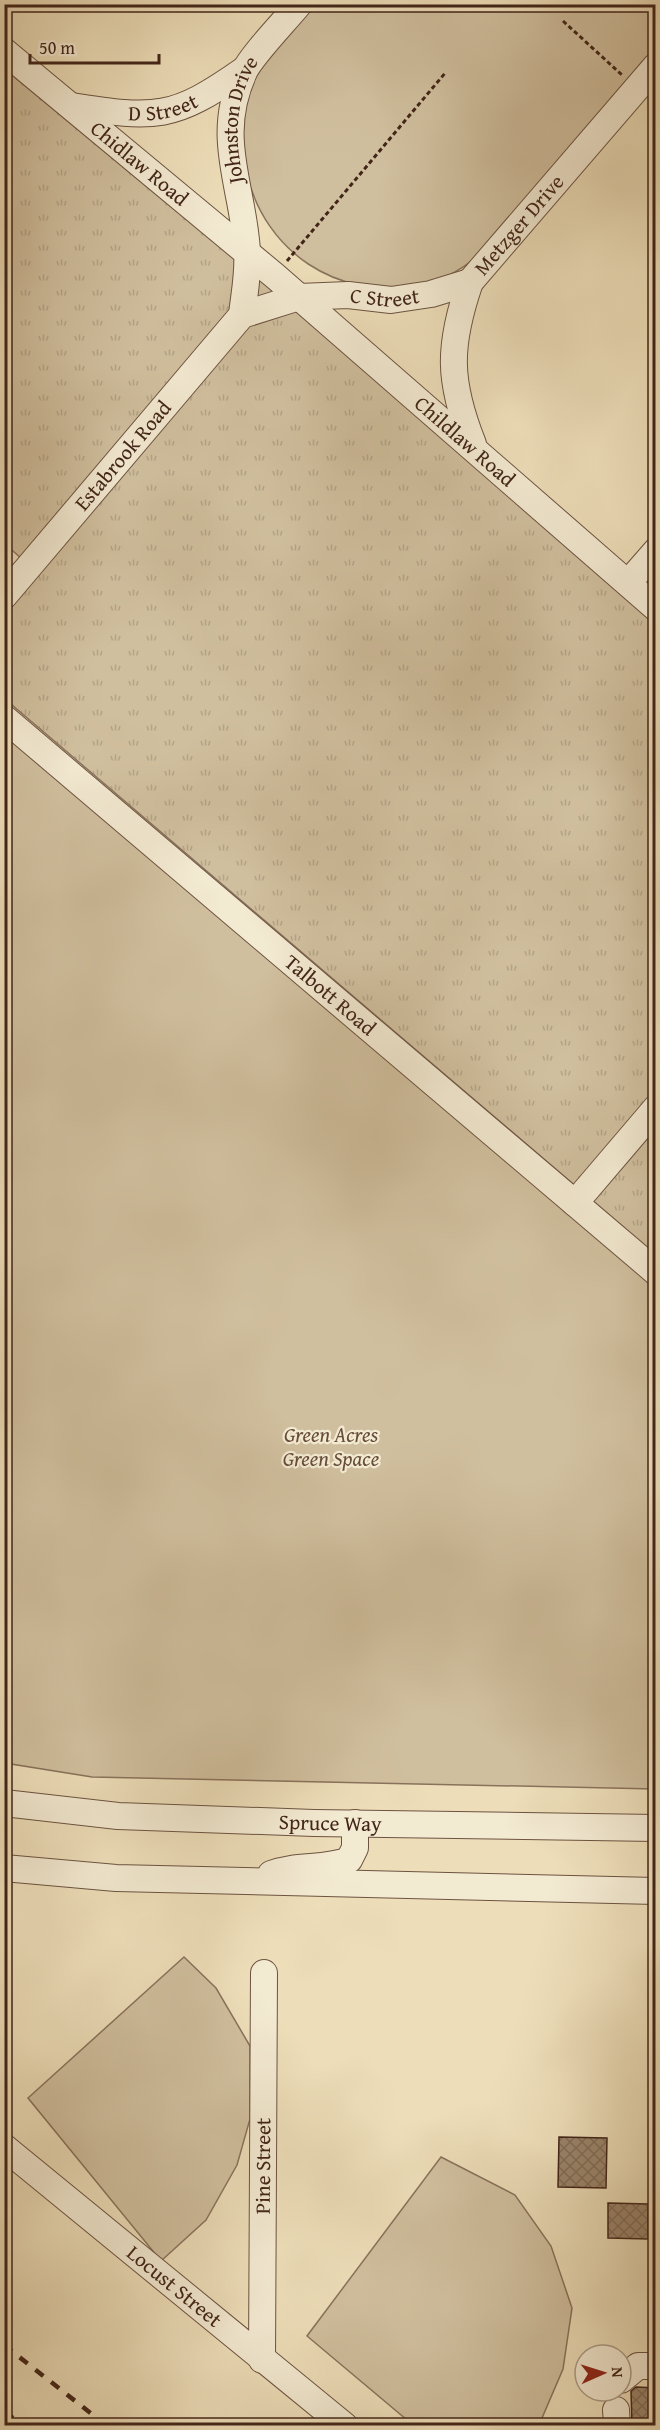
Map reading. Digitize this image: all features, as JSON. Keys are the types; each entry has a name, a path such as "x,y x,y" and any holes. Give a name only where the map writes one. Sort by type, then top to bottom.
{"street":[{"name":"Johnston Drive","path":"248,254 241,204 229,150 230,121 244,70 299,4"},
{"name":"Chidlaw Road","path":"4,51 275,276"},
{"name":"Metzger Drive","path":"475,449 458,406 453,357 457,319 470,282 656,66"},
{"name":"D Street","path":"71,106 133,115 169,111 205,98 244,70"},
{"path":"248,254 242,315 299,297"},
{"name":"Childlaw Road","path":"275,276 656,608"},
{"name":"C Street","path":"299,297 348,295 391,300 431,294 470,282"},
{"name":"Estabrook Road","path":"4,596 242,315"},
{"path":"628,583 656,551"},
{"name":"Talbott Road","path":"4,718 656,1272"},
{"path":"575,1203 656,1108"},
{"name":"Spruce Way","path":"4,1803 118,1816 656,1828"},
{"path":"251,1882 284,1869 338,1865 349,1860 355,1848 355,1823"},
{"path":"4,1868 116,1878 656,1891"},
{"name":"Pine Street","path":"262,2360 264,1973"},
{"name":"Locust Street","path":"4,2147 345,2426"},
{"path":"633,2370 638,2366 656,2366"}],"path":[{"path":"563,21 636,88"},
{"path":"275,276 446,72"},
{"path":"4,2410 24,2426"}],"green space":[{"path":"311,5 655,5 655,53 497,239 480,255 450,275 416,286 387,288 359,285 332,277 309,264 288,247 270,227 256,202 245,164 242,141 243,118 252,85 270,52"},
{"path":"4,66 320,328 655,622 655,1254 5,699 5,614 39,574 5,544"},
{"name":"Green Acres Green Space","path":"4,733 655,1285 655,1789 92,1777 5,1763"},
{"path":"184,1957 216,1988 250,2046 250,2119 237,2165 206,2220 161,2261 28,2098"},
{"path":"441,2157 515,2195 551,2246 572,2308 563,2369 539,2425 413,2425 307,2336"}],"building":[{"path":"559,2137 607,2138 606,2188 558,2187"},
{"path":"608,2203 648,2204 648,2239 608,2238"},
{"path":"636,2387 656,2388 656,2426 632,2426 633,2389"}],"railway":[{"path":"4,2345 107,2426"}]}
